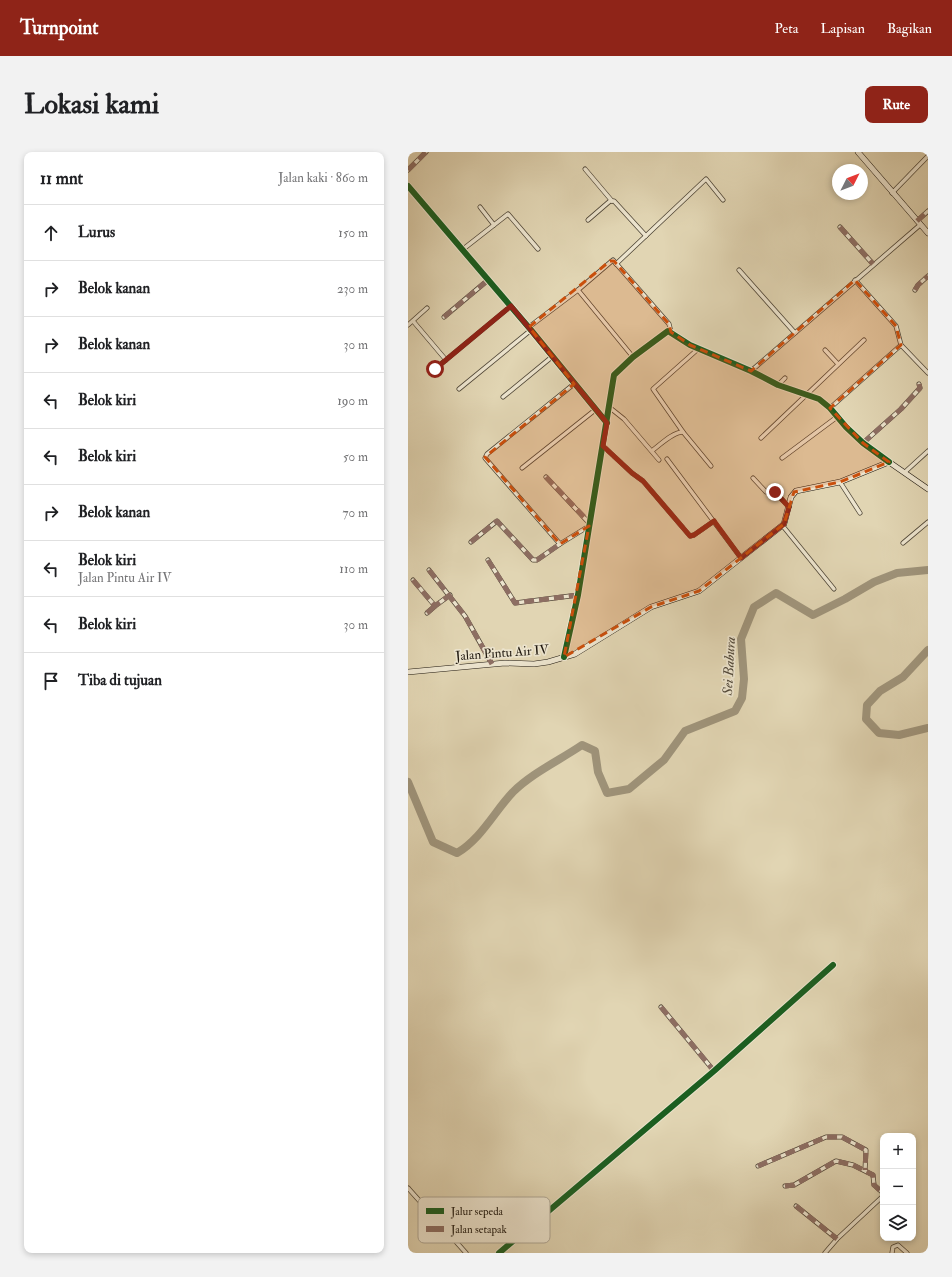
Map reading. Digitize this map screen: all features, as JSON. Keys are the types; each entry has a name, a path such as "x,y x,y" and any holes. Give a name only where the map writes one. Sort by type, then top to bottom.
{"main road":[{"path":"858,152 928,233"},
{"path":"889,462 928,489"},
{"name":"Jalan Pintu Air IV","path":"408,672 492,664 534,664 564,658 574,654 651,607 699,591 782,525 786,520 791,496 796,491 840,482 889,462"}],"street":[{"path":"408,170 426,152"},
{"path":"892,193 928,156"},
{"path":"585,169 612,201 618,205 646,236"},
{"path":"616,264 706,179 723,200"},
{"path":"408,186 530,328 607,423"},
{"path":"588,220 612,201"},
{"path":"480,207 494,225"},
{"path":"751,371 919,223 928,211"},
{"path":"462,250 509,214 538,249"},
{"path":"840,227 873,264"},
{"path":"459,389 530,328 578,290 611,260 669,324 671,332 698,349 751,371 778,385 819,399 830,408 862,443 889,462"},
{"path":"738,270 794,333"},
{"path":"915,290 918,285 928,276"},
{"path":"444,317 488,280"},
{"path":"855,280 896,326 901,345 928,373"},
{"path":"578,290 633,357"},
{"path":"435,369 511,306"},
{"path":"408,325 427,308"},
{"path":"413,321 446,360"},
{"path":"564,658 578,595 614,375 633,357 668,331 671,332"},
{"path":"760,438 864,340"},
{"path":"830,408 901,345"},
{"path":"698,349 653,389 683,432 711,466"},
{"path":"825,350 838,364"},
{"path":"503,397 553,356"},
{"path":"778,385 785,378"},
{"path":"560,544 485,458 487,454 574,384"},
{"path":"862,443 905,405 920,388 919,384"},
{"path":"609,407 624,419 653,450 660,460"},
{"path":"522,468 595,410"},
{"path":"782,458 837,417"},
{"path":"653,450 679,432 683,432"},
{"path":"603,446 632,473 643,481 690,536 694,535 714,521"},
{"path":"905,472 928,451"},
{"path":"667,459 741,558"},
{"path":"546,477 590,525"},
{"path":"753,478 766,492 774,491 789,507"},
{"path":"840,482 860,513"},
{"path":"471,542 497,521 533,560 537,560 590,525"},
{"path":"903,543 928,522"},
{"path":"782,525 834,589"},
{"path":"488,560 515,603 578,595"},
{"path":"429,570 450,595 476,633 492,664"},
{"path":"413,580 435,606"},
{"path":"427,613 450,595"},
{"path":"550,1210 714,1071 833,965"},
{"path":"661,1007 714,1071"},
{"path":"758,1166 826,1137 842,1137 866,1150 865,1170"},
{"path":"785,1186 794,1185 836,1161 865,1170 873,1175 874,1185 880,1191"},
{"path":"408,1188 418,1199"},
{"path":"825,1253 880,1197"},
{"path":"796,1206 838,1239"},
{"path":"457,1243 466,1253"},
{"path":"499,1253 511,1243"},
{"path":"892,1253 893,1247 898,1245 907,1253"}],"highlighted area":[{"path":"610,261 614,261 669,324 671,332 690,345 751,371 855,280 896,326 901,345 830,408 863,443 889,462 840,482 794,492 784,524 699,591 651,607 564,657 589,526 560,544 485,457 574,384 529,327"}],"waterway":[{"name":"Sei Babura","path":"408,782 433,842 457,853 466,847 480,833 506,800 521,785 537,773 582,745 595,751 598,772 607,793 629,789 664,760 685,731 735,711 742,698 744,679 741,639 754,607 776,593 813,615 874,582 897,573 928,570"},
{"name":"Sei Babura","path":"928,650 903,677 880,691 867,705 866,719 879,733 899,735 928,728"}],"marked path":[{"path":"408,170 426,152"},
{"path":"917,221 928,211"},
{"path":"840,227 873,264"},
{"path":"915,290 918,285 928,276"},
{"path":"444,317 488,280"},
{"path":"863,443 901,409 920,388 919,384"},
{"path":"603,446 632,473 643,481 690,536 694,535 714,521"},
{"path":"546,477 590,523"},
{"path":"471,542 497,521 533,560 537,560 560,544"},
{"path":"488,560 515,603 578,595"},
{"path":"429,570 465,616 492,664"},
{"path":"413,580 435,606 450,595"},
{"path":"427,613 435,606"},
{"path":"661,1007 714,1071 716,1070"},
{"path":"758,1166 826,1137 842,1137 866,1150 865,1170"},
{"path":"785,1186 794,1185 836,1161 853,1165 873,1175 874,1185 880,1190"},
{"path":"796,1206 837,1239"}],"cycle path":[{"path":"408,186 531,330 607,423"},
{"path":"564,657 578,595 614,375 633,357 668,331 690,345 751,371 778,385 819,399 830,408 846,427 863,443 889,462"},
{"path":"550,1210 714,1071 833,965"},
{"path":"499,1253 511,1243"}],"route":[{"path":"435,369 511,306 607,423 603,446 632,473 643,481 690,536 694,535 714,521 741,558 784,524 789,507 775,492"}]}
